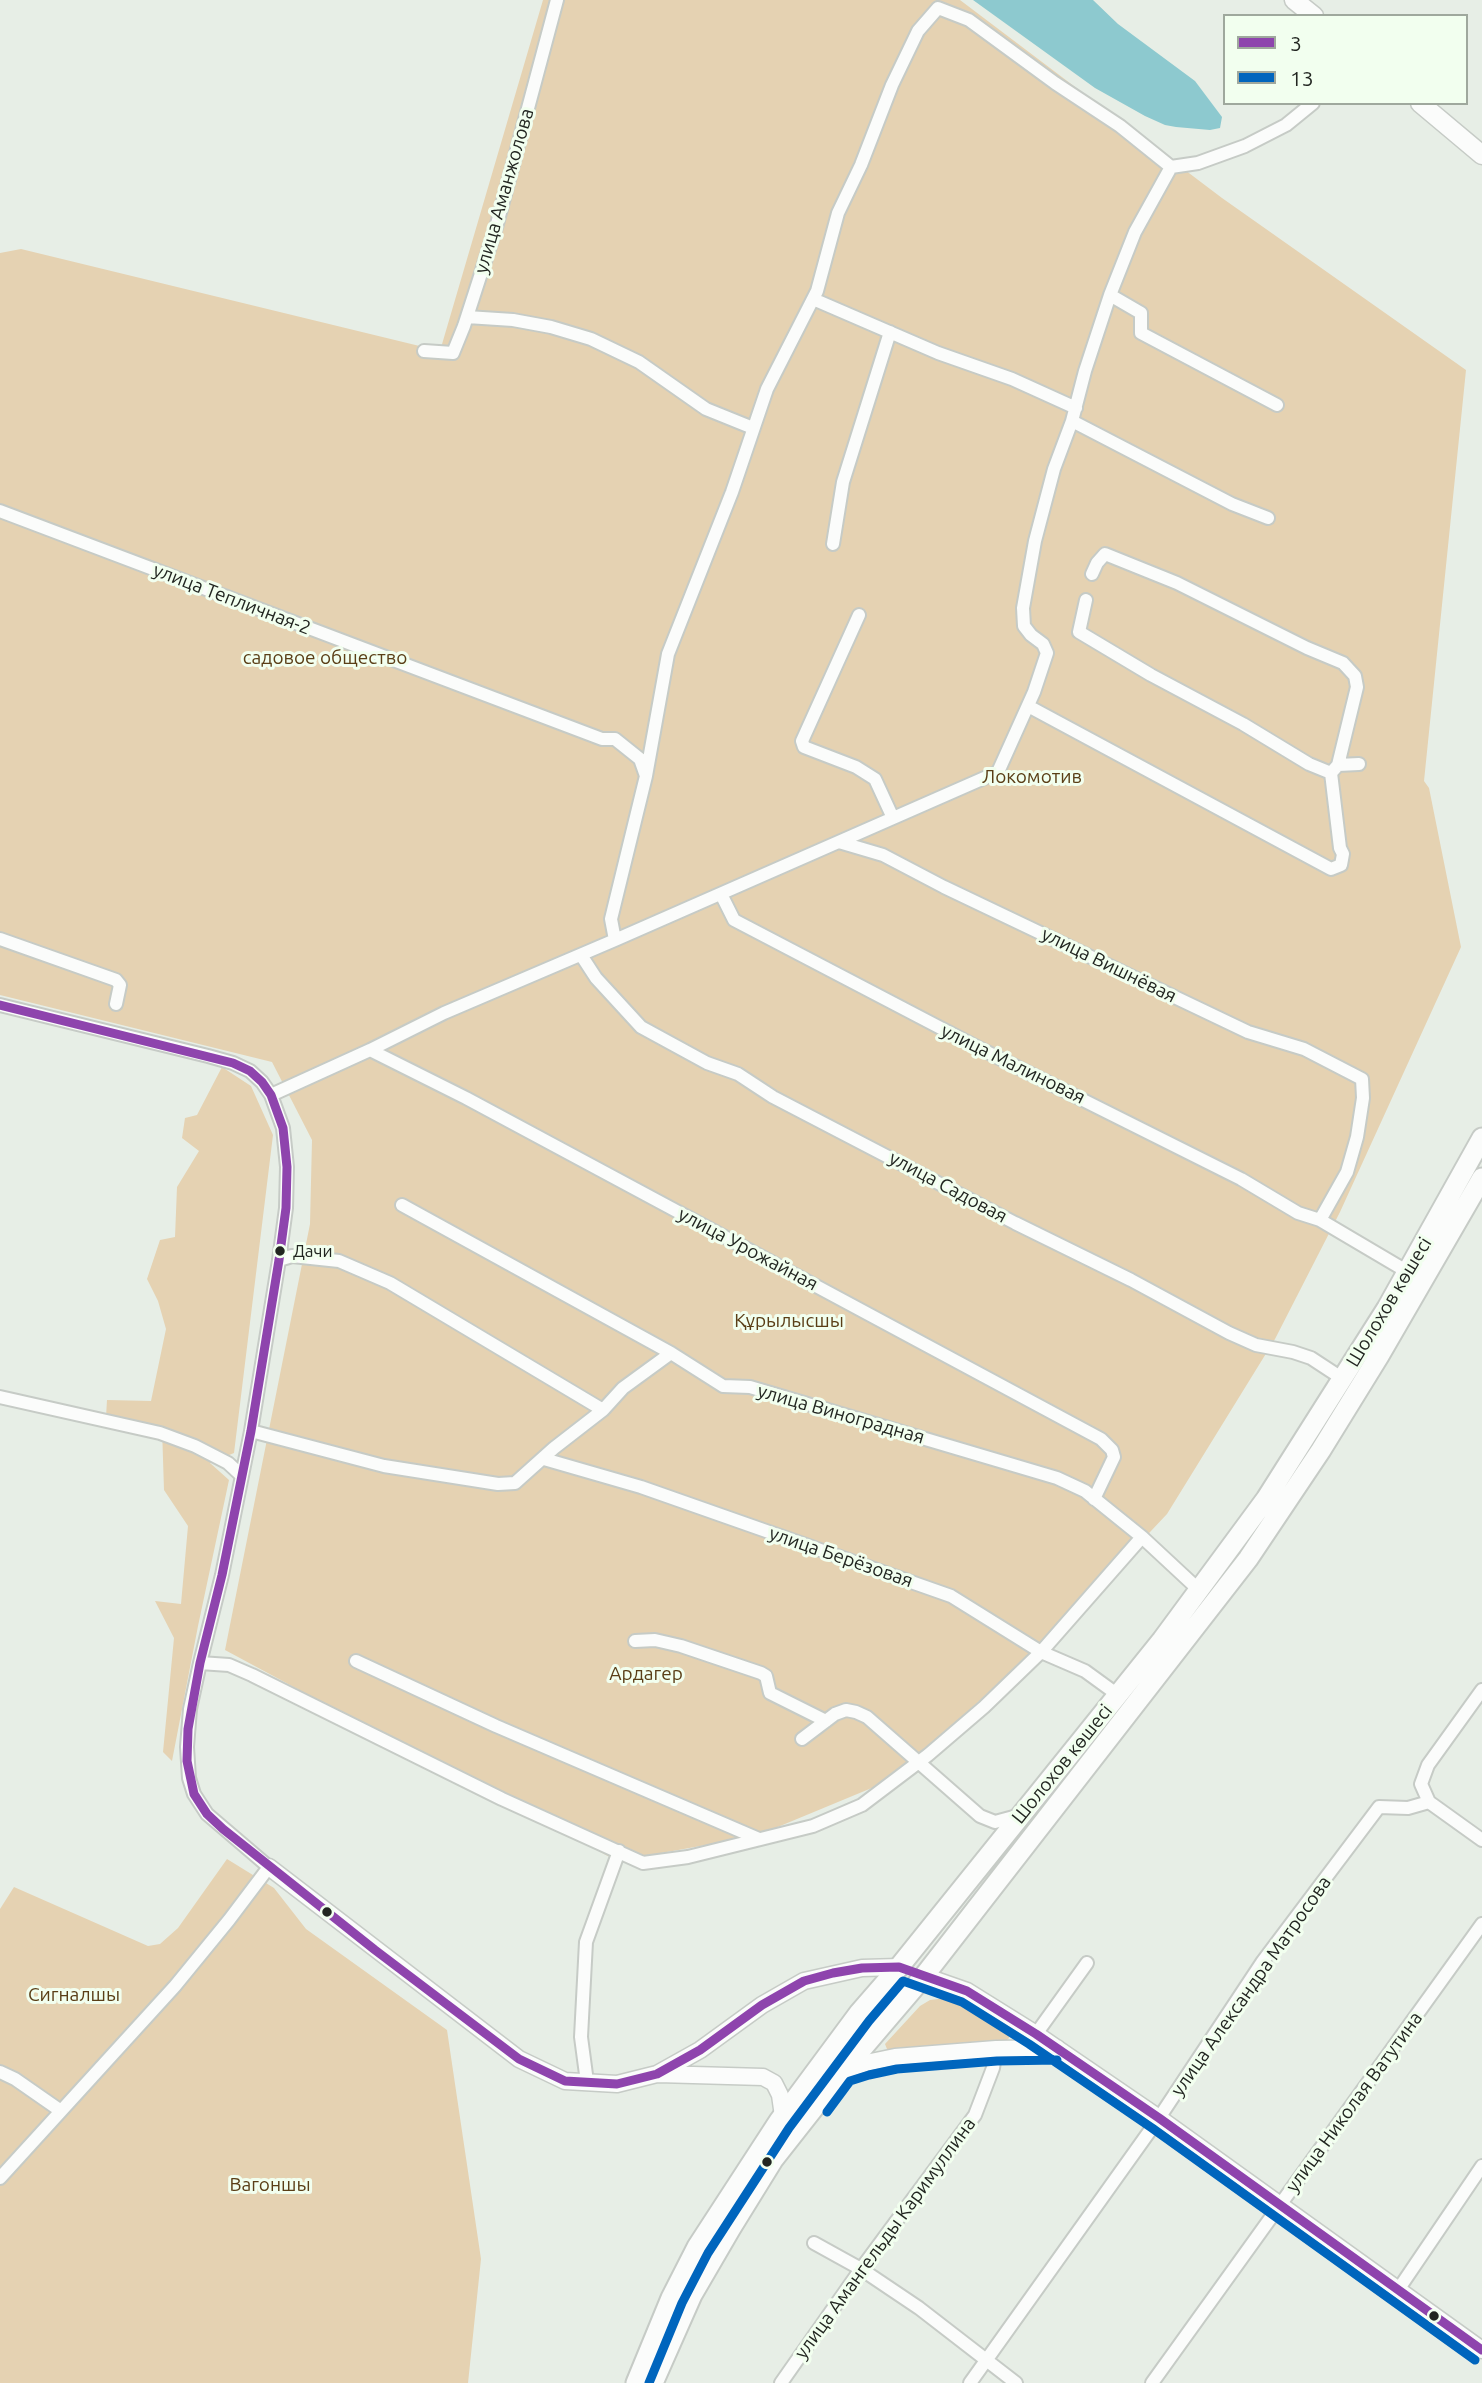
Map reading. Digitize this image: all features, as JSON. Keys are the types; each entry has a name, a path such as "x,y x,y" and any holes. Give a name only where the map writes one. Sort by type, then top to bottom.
{"highway":[{"name":"Шолохов көшесі","path":"636,2383 671,2298 697,2247 783,2116 859,2013 1118,1695 1266,1499 1408,1272 1482,1138"},
{"name":"Шолохов көшесі","path":"843,2071 924,1976 1248,1559 1321,1450 1379,1356 1482,1178"},
{"path":"899,1967 924,1976"},
{"path":"653,2383 692,2295 731,2228 774,2160 843,2071"}],"main road":[{"path":"1294,0 1312,14"},
{"path":"1422,105 1482,155"}],"street":[{"name":"улица Аманжолова","path":"424,351 453,354 496,223 557,0"},
{"path":"615,940 611,919 646,776 668,654 732,492 767,389 813,299 838,213 918,31 938,8 970,20 1120,127 1171,167 1198,163 1245,146 1286,125 1311,105"},
{"path":"271,1095 444,1013 998,772 1028,706 1047,653 1043,644 1024,626 1023,608 1035,541 1054,469 1072,421 1110,295 1135,232 1171,167"},
{"path":"1110,295 1141,313 1141,333 1277,405"},
{"path":"813,299 938,353 1012,379 1076,408"},
{"path":"467,317 513,320 551,327 591,339 639,362 706,409 754,428"},
{"path":"833,544 843,482 890,332"},
{"path":"1072,421 1232,504 1268,518"},
{"name":"улица Тепличная-2","path":"0,511 602,739 615,739 640,759 646,776"},
{"path":"1028,706 1331,869 1341,865 1343,854 1340,848 1335,769 1357,687 1355,676 1343,663 1307,648 1177,583 1105,554 1097,562 1092,574"},
{"path":"1086,600 1079,632 1309,764 1335,769 1359,764"},
{"path":"859,615 802,741 804,747 856,767 875,779 893,818"},
{"name":"улица Вишнёвая","path":"839,842 883,855 944,887 1248,1032 1304,1049 1362,1079 1363,1098 1357,1137 1347,1172 1320,1220"},
{"name":"улица Малиновая","path":"721,894 733,920 1241,1179 1298,1213 1320,1220 1408,1272"},
{"path":"0,939 116,980 120,985 116,1004"},
{"name":"улица Садовая","path":"581,955 596,978 641,1027 707,1063 738,1074 773,1097 1229,1333 1256,1345 1311,1358 1343,1379"},
{"path":"0,1005 233,1063 250,1071 262,1082 271,1095 283,1128 287,1167 286,1208 279,1260 251,1431 222,1575 190,1709 187,1747 189,1778 194,1794 207,1814 269,1867 519,2059 565,2081 617,2084 657,2074 700,2050 762,2005 804,1981 862,1968 899,1967"},
{"name":"улица Урожайная","path":"370,1050 478,1104 1101,1439 1112,1450 1114,1457 1094,1499"},
{"name":"улица Виноградная","path":"402,1205 671,1353 723,1386 750,1387 1057,1478 1085,1491 1142,1537 1199,1590"},
{"path":"279,1260 292,1256 339,1261 390,1283 603,1410"},
{"path":"251,1431 384,1466 498,1484 515,1483 603,1410 623,1388 671,1353"},
{"path":"0,1397 160,1433 195,1446 228,1463 242,1476"},
{"name":"улица Берёзовая","path":"544,1459 641,1487 951,1596 1041,1651 1085,1671 1118,1695"},
{"path":"200,1663 229,1665 252,1675 502,1799 643,1863 688,1857 813,1826 862,1805 984,1707 1041,1651 1142,1537"},
{"path":"635,1641 655,1640 681,1646 761,1673 766,1676 769,1693 826,1721"},
{"path":"356,1661 508,1732 759,1839"},
{"path":"1482,1690 1428,1765 1421,1784 1429,1802 1482,1840"},
{"path":"802,1740 835,1714 846,1710 856,1712 867,1717 980,1816 995,1822 1021,1815"},
{"name":"улица Александра Матросова","path":"970,2383 1159,2118 1263,1961 1379,1807 1408,1808 1429,1802"},
{"path":"587,2082 581,2037 586,1942 619,1851"},
{"path":"0,2178 175,1986 269,1867"},
{"name":"улица Николая Ватутина","path":"1152,2383 1482,1924"},
{"path":"1036,2034 1087,1963"},
{"path":"924,1976 967,1991 1057,2048 1482,2350"},
{"path":"843,2071 895,2057 996,2049 1057,2048"},
{"name":"улица Амангельды Каримуллина","path":"781,2383 975,2115 993,2068 996,2049"},
{"path":"0,2072 15,2079 61,2111"},
{"path":"657,2074 763,2077 774,2083 780,2095 783,2116"},
{"path":"1398,2290 1482,2166"},
{"path":"814,2243 861,2269 919,2308 1016,2383"}],"green space":[{"path":"543,0 960,0 1222,198 1466,370 1424,781 1429,788 1461,947 1340,1212 1275,1339 1167,1514 1055,1633 891,1780 756,1836 617,1861 225,1650 310,1224 312,1140 272,1062 0,995 0,253 21,249 440,351"},
{"path":"222,1067 251,1086 273,1135 234,1453 210,1463 229,1480 172,1761 163,1752 174,1638 155,1601 181,1604 188,1526 164,1490 162,1428 106,1417 107,1400 151,1401 166,1329 158,1301 147,1279 160,1240 175,1237 177,1187 199,1151 182,1138 185,1118 197,1115"},
{"name":"Вагоншы","path":"227,1859 274,1888 306,1929 447,2030 481,2259 468,2383 0,2383 0,1909 14,1887 148,1946 160,1944 178,1928"},
{"path":"947,1998 1009,2031 1009,2038 1003,2044 894,2052 887,2049 885,2044 920,2006 930,2000"}],"water":[{"path":"973,0 1093,0 1118,24 1195,81 1222,117 1220,128 1210,130 1176,127 1145,116 1095,88"}],"transit line":[{"name":"3","path":"0,1005 233,1063 250,1071 262,1082 271,1095 283,1128 287,1167 286,1208 279,1260 251,1431 188,1729 187,1761 194,1794 207,1814 223,1829 375,1950 519,2059 565,2081 617,2084 657,2074 700,2050 762,2005 804,1981 833,1973 862,1968 899,1967 967,1991 1036,2034 1159,2118 1482,2350"},
{"name":"13","path":"649,2383 682,2303 708,2253 789,2128 869,2021 903,1981 962,2002 1029,2044 1152,2128 1475,2360"},
{"name":"13","path":"827,2112 850,2081 869,2075 897,2069 997,2061 1057,2060"}],"place":[{"name":"Дачи","path":"280,1251"}],"park label":[{"name":"садовое общество","path":"325,658"},
{"name":"Локомотив","path":"1032,777"},
{"name":"Құрылысшы","path":"789,1321"},
{"name":"Ардагер","path":"646,1674"},
{"name":"Сигналшы","path":"74,1995"}]}
